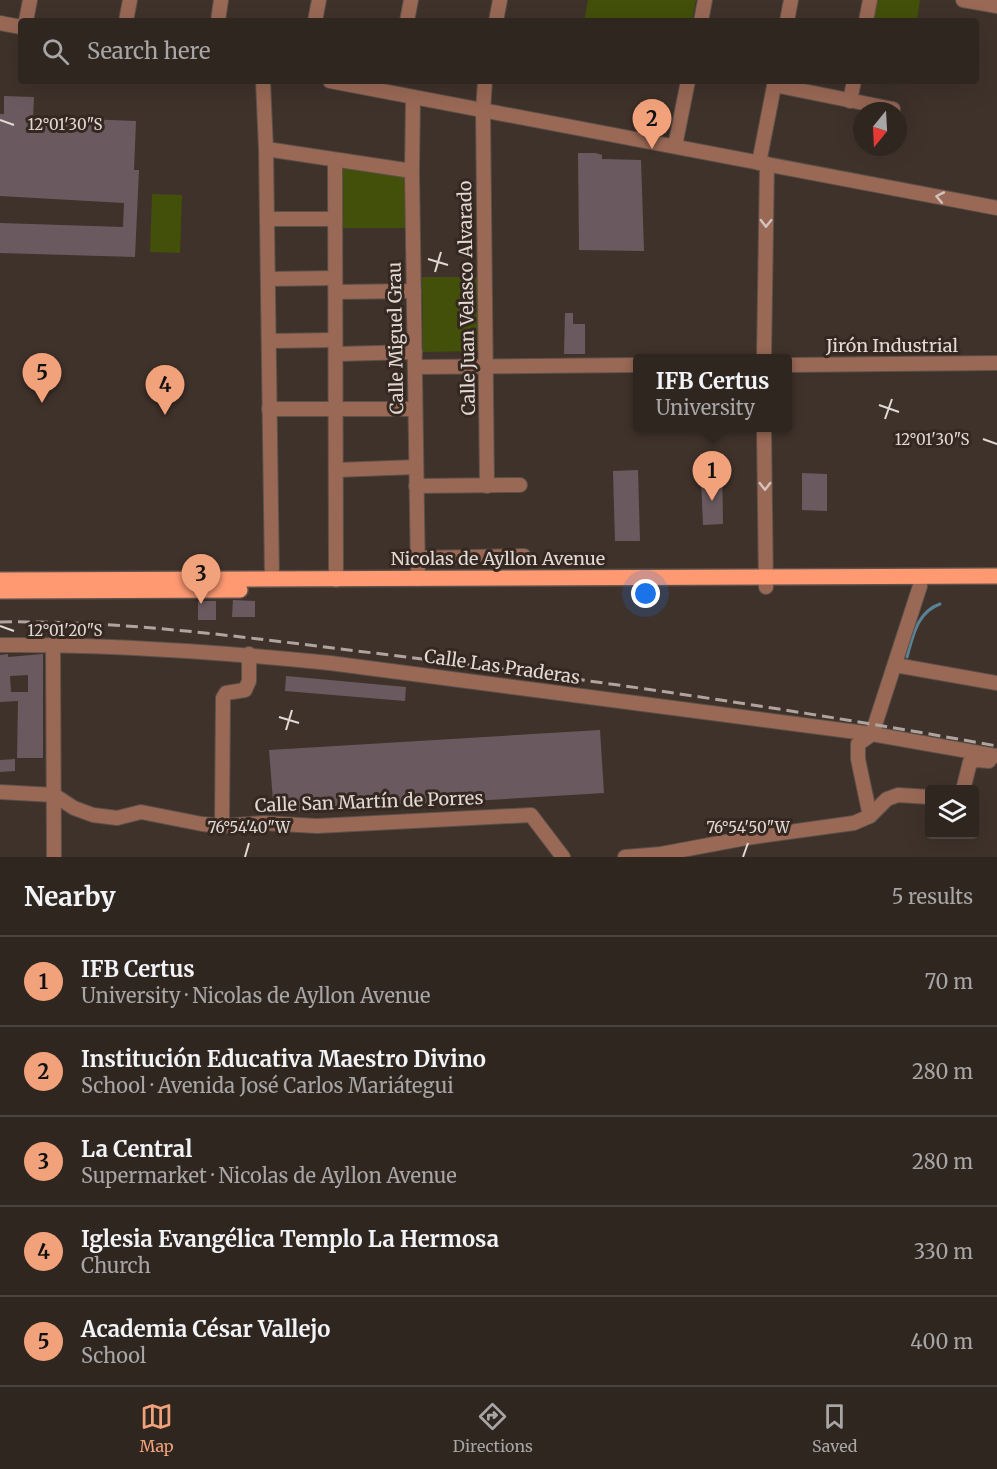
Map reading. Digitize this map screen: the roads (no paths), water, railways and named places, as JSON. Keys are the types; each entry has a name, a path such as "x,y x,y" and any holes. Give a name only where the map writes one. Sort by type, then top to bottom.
{"main road":[{"name":"Nicolas de Ayllon Avenue","path":"0,591 765,582 997,576"},
{"name":"Nicolas de Ayllon Avenue","path":"0,580 418,579 997,586"}],"street":[{"path":"27,18 30,0"},
{"path":"127,18 130,0"},
{"path":"218,18 221,0"},
{"path":"316,18 319,0"},
{"path":"408,18 411,0"},
{"path":"497,18 500,0"},
{"path":"702,18 705,0"},
{"path":"788,18 791,0"},
{"path":"867,18 870,0"},
{"path":"963,0 995,4"},
{"path":"0,23 18,26"},
{"path":"262,84 266,149 272,579"},
{"path":"362,84 394,87 413,98 997,207"},
{"name":"Calle Juan Velasco Alvarado","path":"485,84 483,111 487,486"},
{"path":"675,146 687,84"},
{"path":"764,354 763,163 775,84"},
{"path":"779,84 855,102"},
{"path":"850,101 853,84"},
{"name":"Calle Miguel Grau","path":"413,98 418,579"},
{"path":"266,149 412,171"},
{"path":"335,160 336,580"},
{"path":"267,219 335,219"},
{"path":"268,279 414,291"},
{"path":"269,340 336,340"},
{"path":"336,354 415,352"},
{"name":"Jirón Industrial","path":"792,365 997,363"},
{"path":"415,367 633,365"},
{"path":"269,410 415,410"},
{"path":"764,432 765,582"},
{"path":"336,470 416,467"},
{"path":"416,486 520,485"},
{"path":"418,558 524,556"},
{"path":"870,816 858,759 858,744 872,734 920,586"},
{"path":"53,644 54,857"},
{"name":"Calle Las Praderas","path":"0,645 53,644 249,654 433,675 872,734 997,756"},
{"path":"222,826 223,698 226,693 245,690 249,681 249,654"},
{"path":"895,665 997,683"},
{"path":"964,785 970,762 977,760 997,762"},
{"name":"Calle San Martín de Porres","path":"0,792 54,795 74,808 93,815 117,818 141,812 222,826 264,823 317,826 531,815 563,857"},
{"path":"625,857 717,850 854,823 870,816 887,799 898,795 925,797"}],"waterway":[{"path":"907,657 921,619 932,608 940,604"}],"railway":[{"path":"0,622 144,627 382,654 690,696 997,746"}],"place":[{"name":"Institución Educativa Maestro Divino","path":"652,149"},
{"name":"Academia César Vallejo","path":"42,403"},
{"name":"Iglesia Evangélica Templo La Hermosa","path":"165,415"},
{"name":"IFB Certus","path":"712,501"},
{"name":"La Central","path":"201,604"}]}
